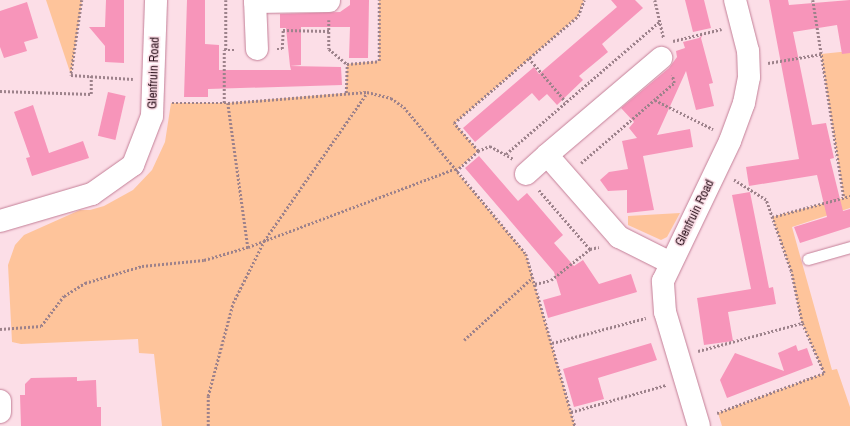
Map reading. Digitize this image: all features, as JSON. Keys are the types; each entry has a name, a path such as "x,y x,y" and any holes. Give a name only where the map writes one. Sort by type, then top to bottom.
{"street":[{"name":"Glenfruin Road","path":"0,221 92,194 133,165 152,116 156,0"},
{"name":"Glenfruin Road","path":"699,423 665,312 663,281 717,169 731,138 744,103 749,67 748,51 735,0"},
{"path":"257,49 255,1 329,1"},
{"path":"526,174 663,50"},
{"path":"547,155 619,237 671,263"},
{"path":"0,401 0,412"}],"lane":[{"path":"808,259 850,247"}],"path":[{"path":"82,0 71,75 154,80"},
{"path":"226,0 226,50"},
{"path":"329,1 329,49 347,64 379,61 380,0"},
{"path":"0,329 41,326 64,296 85,283 142,266 204,260 248,247 455,170 478,151 454,123 578,16 584,0"},
{"path":"813,0 844,198"},
{"path":"506,154 660,21"},
{"path":"663,50 741,24"},
{"path":"749,67 821,54"},
{"path":"529,58 566,102"},
{"path":"346,93 347,64"},
{"path":"0,91 91,94 91,76"},
{"path":"208,426 208,396 219,350 234,303 264,241 367,92"},
{"path":"152,104 228,103 367,92 391,98 404,107 526,254 575,426"},
{"path":"655,100 731,138"},
{"path":"228,103 248,247"},
{"path":"699,423 824,373 802,323 791,271 766,200 717,169"},
{"path":"772,217 850,196"},
{"path":"535,284 551,280 590,249 612,244 619,237"},
{"path":"464,340 533,278"},
{"path":"552,343 665,312"},
{"path":"679,357 802,323"},
{"path":"571,412 685,380"}],"shaded area":[{"path":"46,0 82,0 71,75"},
{"path":"379,0 584,0 578,16 455,123 478,151 456,171 526,254 575,426 162,426 154,354 139,353 138,339 21,344 12,342 8,265 15,245 24,235 80,210 90,210 104,206 133,190 152,170 165,142 171,103 228,103 346,93 347,64 379,61"},
{"path":"850,51 850,208 792,227 832,370 837,369 850,407 850,426 722,426 718,413 824,373 801,321 791,271 772,217 844,198 821,54"},
{"path":"680,213 667,237 661,240 628,225 628,216"}],"building":[{"path":"106,0 124,0 124,63 105,62 105,46 89,27 105,27"},
{"path":"187,0 205,0 205,44 219,45 219,70 291,70 290,66 341,67 342,85 208,89 208,97 184,97"},
{"path":"350,0 369,0 368,58 349,58 350,27 301,27 301,65 290,66 286,28 280,28 280,14 340,12 350,5"},
{"path":"611,0 635,0 643,8 602,44 608,52 579,76 583,80 557,105 547,94 539,101 532,93 475,142 463,128 534,67 539,74 617,7"},
{"path":"685,0 704,0 711,28 693,32"},
{"path":"769,0 788,0 789,5 850,0 850,53 842,54 837,25 793,32 812,125 826,123 834,158 830,159 843,211 850,209 850,227 800,243 794,227 827,217 817,175 749,186 746,167 799,159"},
{"path":"27,2 38,38 24,42 27,51 4,58 0,47 0,11"},
{"path":"703,34 701,38 713,83 709,84 714,106 696,110 686,71 657,135 690,129 693,147 643,156 654,210 627,213 627,190 608,191 600,180 609,172 628,169 622,141 637,138 629,128 634,122 621,108 669,68 677,57 676,51 685,48 683,42 699,38"},
{"path":"108,92 126,96 115,140 98,136"},
{"path":"33,105 49,153 83,141 89,158 32,176 26,158 30,157 14,112"},
{"path":"479,156 518,201 527,193 563,235 554,243 574,266 583,260 599,284 631,274 637,292 548,318 543,300 561,295 554,272 465,168"},
{"path":"750,192 769,288 773,287 776,304 728,312 733,341 704,345 697,298 751,289 732,195"},
{"path":"651,343 657,360 598,378 604,399 574,407 563,369"},
{"path":"796,345 798,351 807,348 813,365 727,398 720,380 735,353 784,371 778,353"},
{"path":"77,377 77,381 96,380 97,407 101,407 101,426 21,426 20,395 25,395 25,384 31,378"}]}
